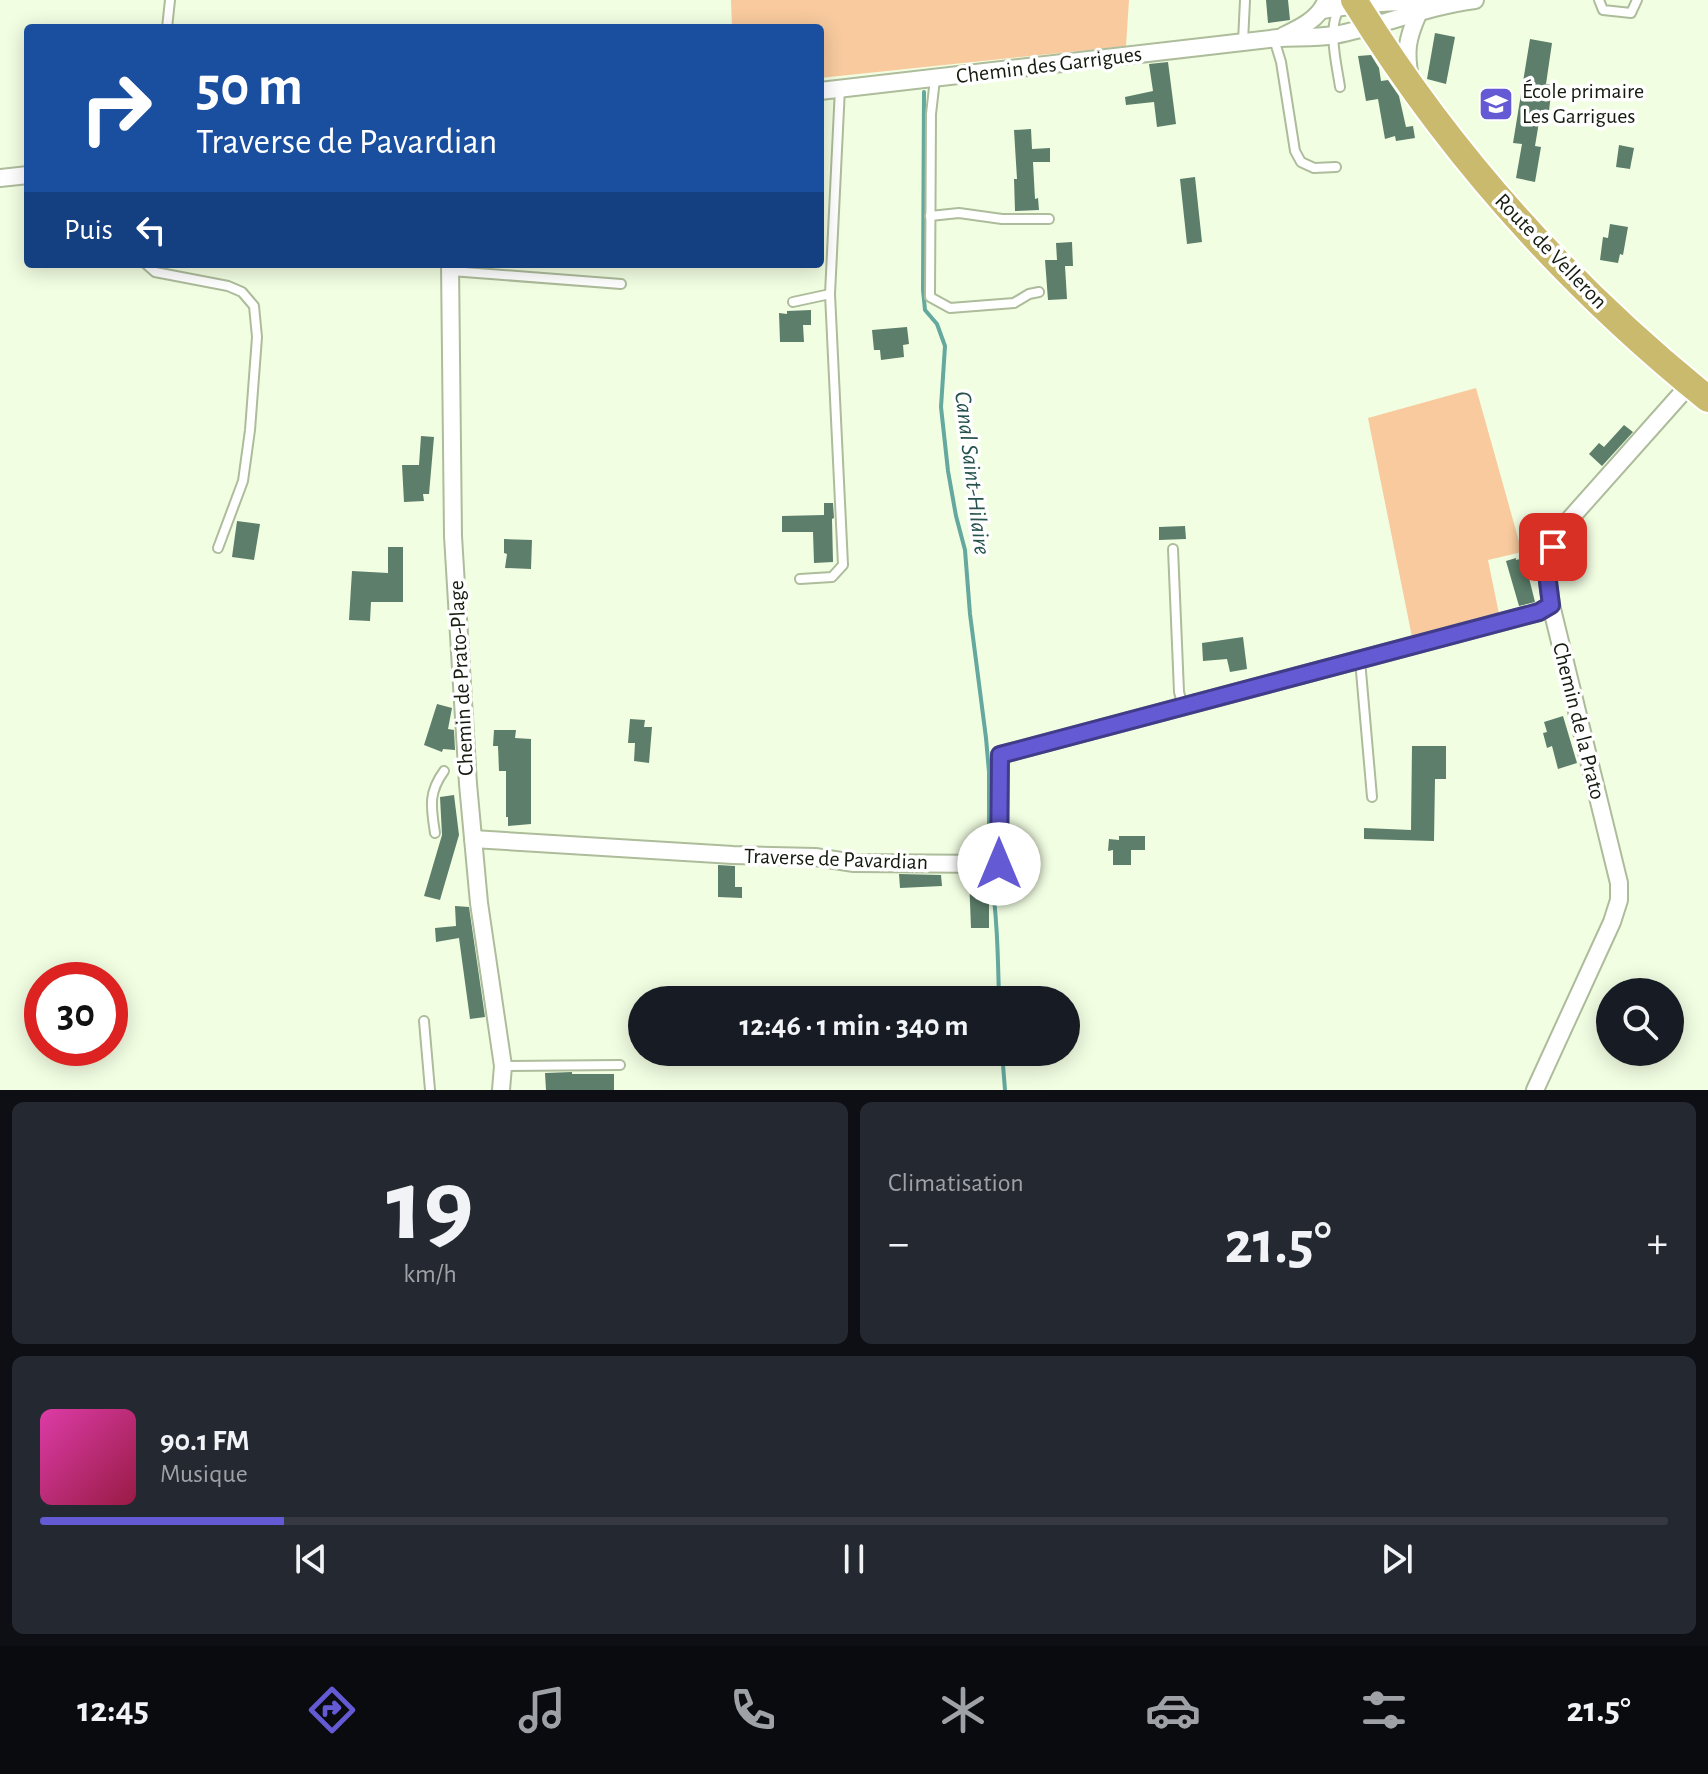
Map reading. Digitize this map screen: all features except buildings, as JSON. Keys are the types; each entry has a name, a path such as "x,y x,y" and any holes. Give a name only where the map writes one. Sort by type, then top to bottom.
{"main road":[{"name":"Route de Velleron","path":"1345,8 1521,222 1598,301 1699,392"}],"street":[{"name":"Chemin des Garrigues","path":"1276,38 1345,8 1409,8 1475,0"},
{"name":"Chemin des Garrigues","path":"1345,8 1409,8"},
{"name":"Chemin des Garrigues","path":"824,90 1276,38 1333,35 1345,8"},
{"path":"1409,8 1406,57 1412,87"},
{"path":"0,178 24,175"},
{"name":"Chemin de Prato-Plage","path":"450,268 453,536 468,784 479,903 503,1066 501,1090"},
{"name":"Chemin de la Prato","path":"1535,1090 1612,922 1619,900 1619,883 1551,605 1546,566 1561,529 1699,392"},
{"name":"Traverse de Pavardian","path":"473,839 815,857 854,863 999,864 1000,755 1539,612 1551,605"}],"lane":[{"path":"167,24 170,0"},
{"path":"1243,43 1245,0"},
{"path":"1599,0 1603,10 1631,13 1637,0"},
{"path":"1340,87 1333,35 1334,19 1337,12 1345,8"},
{"path":"1276,38 1295,151 1301,162 1314,168 1336,167"},
{"path":"935,79 931,114 930,297 950,308 1014,303 1039,292"},
{"path":"800,579 832,577 843,565 830,294 840,88"},
{"path":"930,216 959,213 1002,219 1049,219"},
{"path":"150,268 155,272 228,286 242,292 254,306 257,337 243,481 218,548"},
{"path":"450,268 621,284"},
{"path":"793,302 830,294"},
{"path":"1173,549 1179,692 1183,706"},
{"path":"1360,659 1372,797"},
{"path":"435,833 431,802 435,783 444,771"},
{"path":"424,1021 430,1090"},
{"path":"503,1066 620,1065"}],"shaded area":[{"path":"731,0 1129,0 1126,46 824,78 824,24 732,24"},
{"path":"1476,388 1522,552 1488,560 1499,614 1412,637 1368,418"}],"waterway":[{"name":"Canal Saint-Hilaire","path":"924,92 923,290 925,310 937,324 945,346 941,407 948,471 965,550 986,738 989,860"},
{"name":"Canal Saint-Hilaire","path":"990,867 996,917 998,986"},
{"name":"Canal Saint-Hilaire","path":"1003,1066 1005,1090"}],"place":[{"name":"École primaire Les Garrigues","path":"1496,104"}],"route":[{"path":"999,864 1000,755 1539,612 1551,605 1546,566 1553,547"}]}
